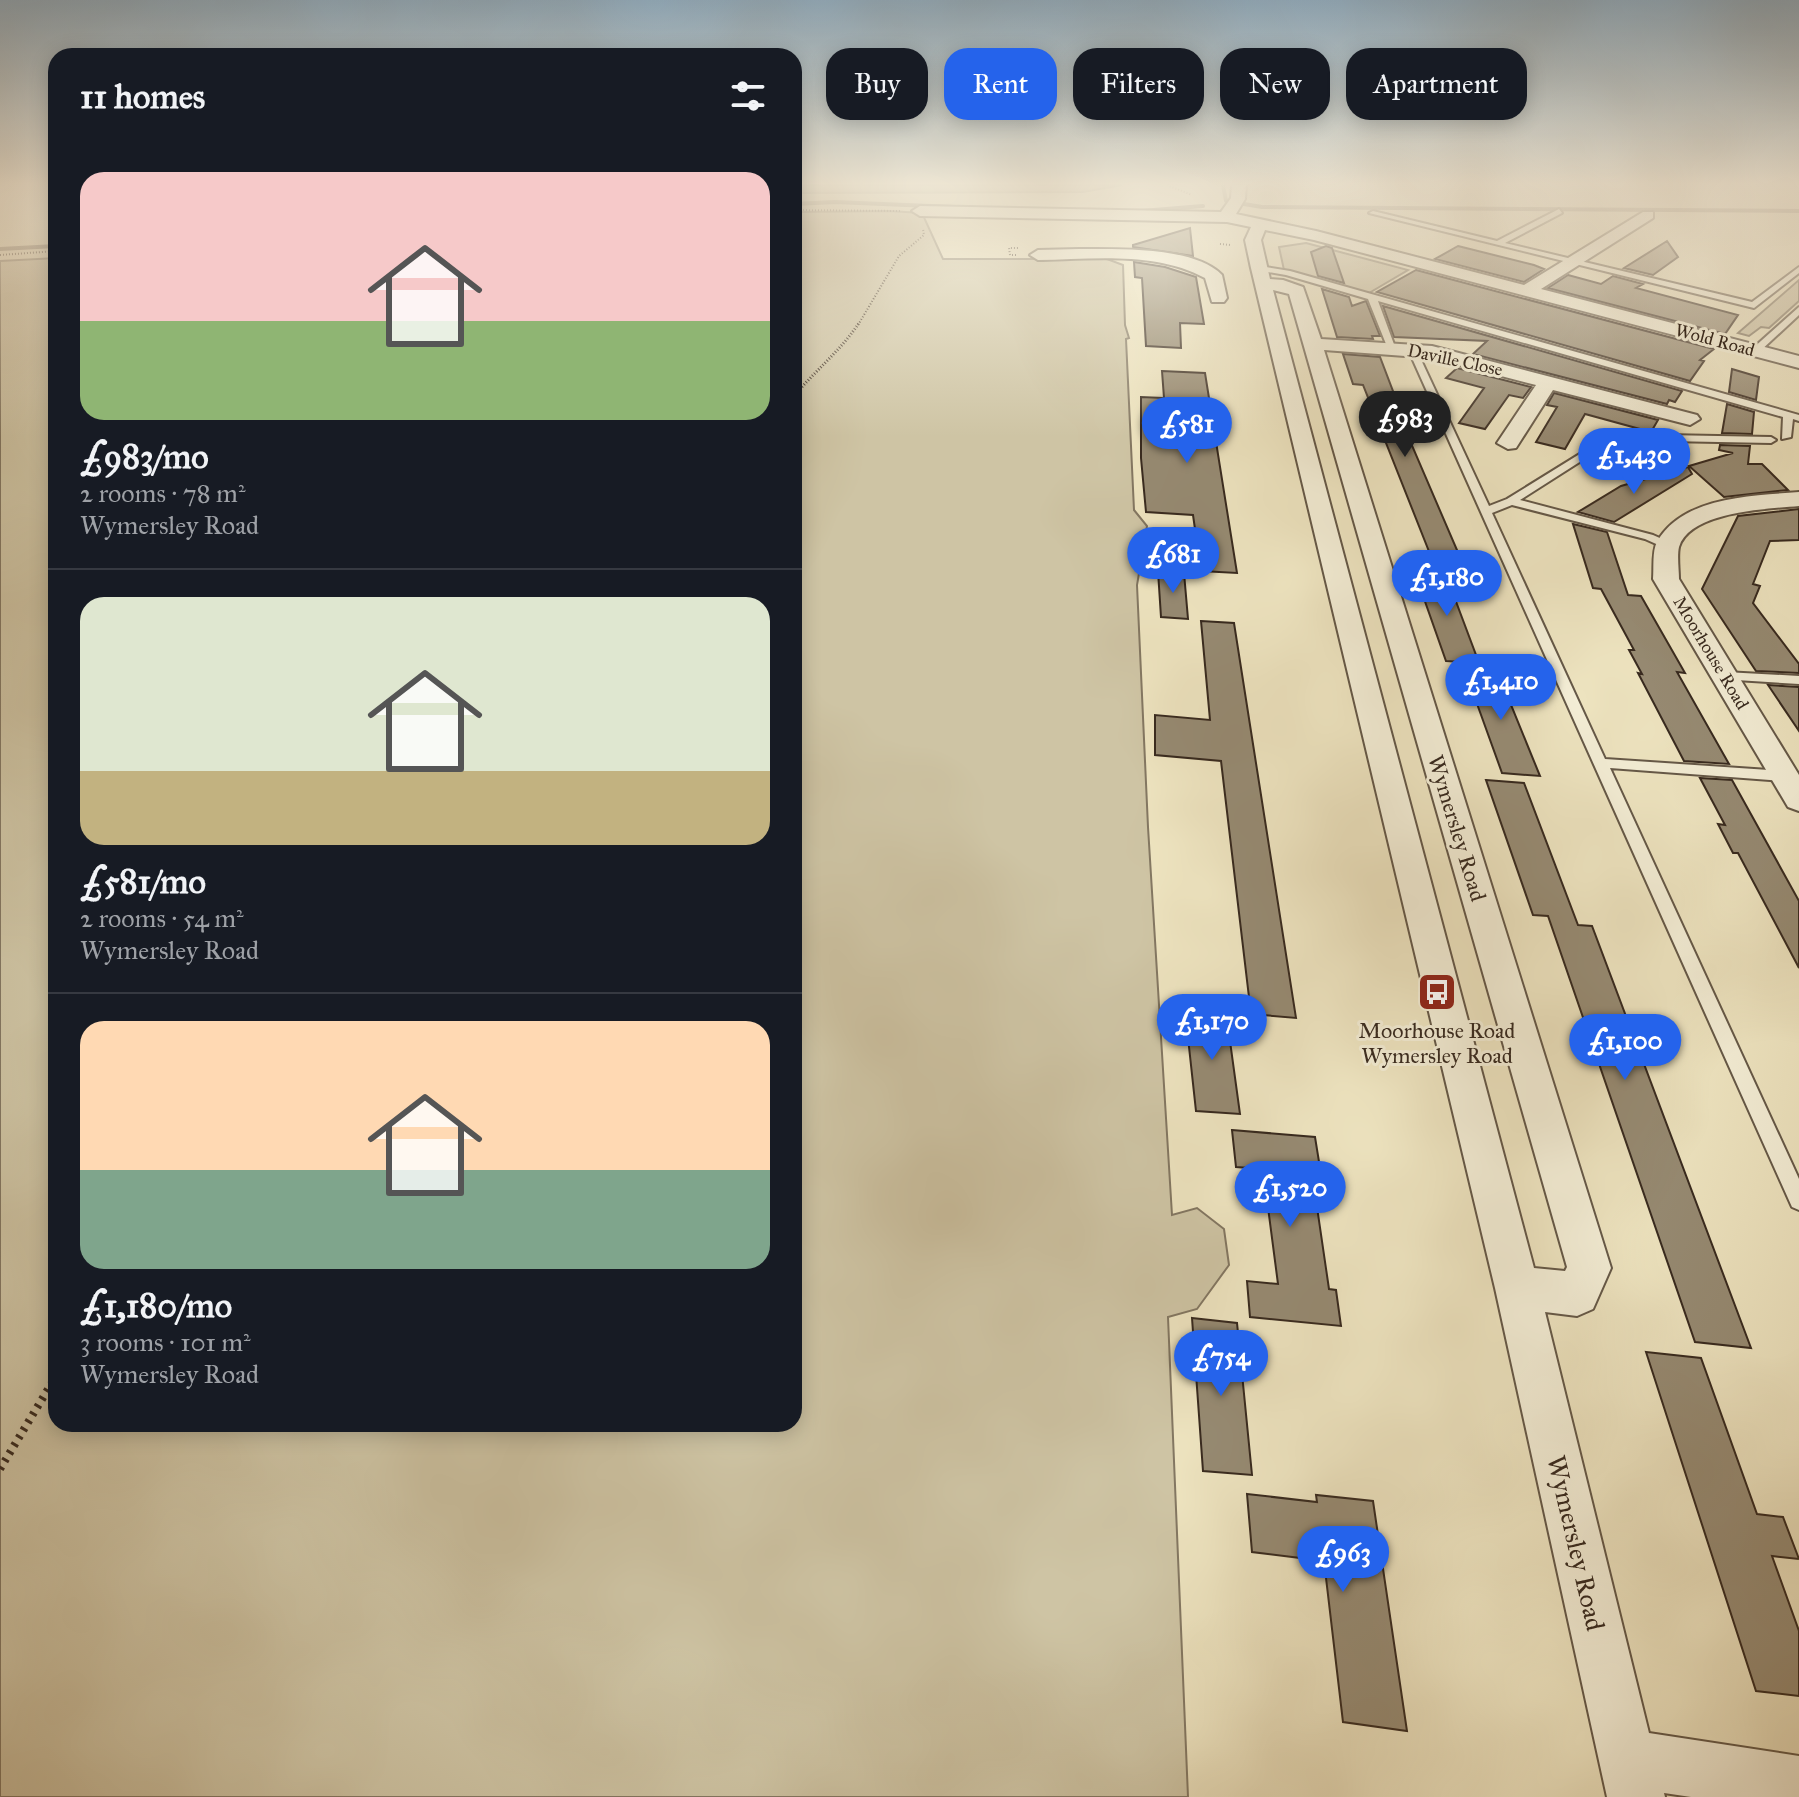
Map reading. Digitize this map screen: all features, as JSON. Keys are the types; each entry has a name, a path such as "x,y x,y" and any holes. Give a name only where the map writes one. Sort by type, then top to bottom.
{"street":[{"path":"1200,269 1213,275 1218,294 1262,281"},
{"name":"Wymersley Road","path":"1259,269 1517,1288 1631,1778"},
{"name":"Wold Road","path":"1452,269 1799,362"},
{"path":"1527,291 1563,269"},
{"name":"Wymersley Road","path":"1262,281 1297,291 1589,1268 1577,1294 1517,1288"},
{"name":"Daville Close","path":"1313,344 1402,348 1691,418"},
{"path":"1509,443 1548,382"},
{"path":"1667,545 1687,522 1716,511 1756,502 1799,499"},
{"name":"Moorhouse Road","path":"1667,545 1666,579 1725,676 1786,765 1799,800"},
{"path":"1631,1778 1799,1785"}],"lane":[{"path":"1603,269 1754,305 1799,269"},
{"path":"1262,281 1372,297 1793,417 1786,437"},
{"path":"1372,297 1402,348 1485,512 1799,1201"},
{"path":"1755,351 1799,310"},
{"path":"1485,512 1511,501 1612,437 1771,440"},
{"path":"1511,501 1649,537 1667,545"},
{"path":"1725,676 1799,680"},
{"path":"1599,763 1786,765"}],"path":[{"path":"802,387 847,341 892,269"},
{"path":"0,1469 48,1389"}],"shaded area":[{"path":"0,269 48,269 48,1432 802,1432 802,269 1123,269 1125,325 1129,338 1126,339 1134,510 1147,526 1137,585 1148,827 1172,1215 1197,1208 1224,1229 1229,1265 1197,1309 1168,1317 1188,1797 0,1797"},
{"path":"1284,269 1408,270 1369,293"},
{"path":"1799,280 1799,301 1769,328 1761,327 1749,336 1738,333"}],"building":[{"path":"1134,269 1171,269 1196,277 1204,324 1180,323 1181,348 1146,346 1142,278 1135,277"},
{"path":"1316,269 1339,269 1344,283 1318,276"},
{"path":"1473,269 1544,269 1524,282"},
{"path":"1628,269 1662,269 1653,275"},
{"path":"1416,270 1714,349 1700,360 1704,361 1690,381 1377,292"},
{"path":"1568,275 1601,284 1613,276 1643,284 1636,288 1738,315 1725,334 1548,288"},
{"path":"1322,289 1349,297 1352,306 1366,301 1380,336 1372,336 1373,339 1337,337"},
{"path":"1383,306 1682,391 1675,402 1669,400 1667,404 1473,354 1487,341 1394,337"},
{"path":"1343,354 1380,357 1407,428 1404,427 1466,571 1436,569 1363,385 1353,384"},
{"path":"1457,368 1531,387 1523,398 1509,395 1485,429 1459,423 1484,388 1446,378"},
{"path":"1732,369 1759,377 1756,400 1729,392"},
{"path":"1162,371 1205,373 1237,573 1201,571 1193,515 1146,512 1141,458 1141,397 1164,398"},
{"path":"1554,393 1658,420 1651,432 1585,414 1565,449 1536,442 1557,407 1547,405"},
{"path":"1727,404 1754,412 1752,434 1722,433"},
{"path":"1720,445 1750,446 1748,464 1762,464 1788,490 1724,497 1689,466 1733,453 1719,450"},
{"path":"1688,467 1692,474 1614,522 1578,512 1621,486"},
{"path":"1799,509 1799,540 1770,541 1753,584 1760,586 1753,603 1799,664 1799,673 1756,671 1702,589 1738,516"},
{"path":"1573,524 1607,532 1628,595 1641,596 1685,673 1677,672 1729,764 1684,761 1638,673 1642,674 1629,650 1634,650 1601,589 1593,588"},
{"path":"1158,571 1184,573 1188,619 1161,617"},
{"path":"1415,573 1446,575 1479,663 1446,661"},
{"path":"1201,621 1234,623 1296,1018 1251,1014 1221,761 1155,755 1155,715 1210,720"},
{"path":"1463,665 1496,668 1540,776 1502,773"},
{"path":"1768,685 1799,687 1799,731"},
{"path":"1700,778 1732,780 1799,901 1799,968 1738,853 1733,853 1718,824 1725,825"},
{"path":"1486,780 1524,783 1578,925 1592,926 1751,1348 1695,1342 1548,916 1533,915"},
{"path":"1185,1010 1226,1012 1240,1114 1196,1111"},
{"path":"1232,1130 1315,1137 1321,1174 1312,1173 1329,1289 1336,1290 1341,1326 1250,1317 1247,1281 1278,1284 1263,1169 1236,1167"},
{"path":"1192,1318 1237,1323 1252,1475 1203,1471"},
{"path":"1646,1352 1701,1358 1757,1514 1783,1517 1799,1559 1772,1556 1799,1631 1799,1696 1756,1691"},
{"path":"1247,1494 1317,1502 1316,1495 1373,1501 1407,1731 1343,1722 1324,1561 1252,1552"}],"place":[{"name":"Moorhouse Road Wymersley Road","path":"1437,992"}]}
